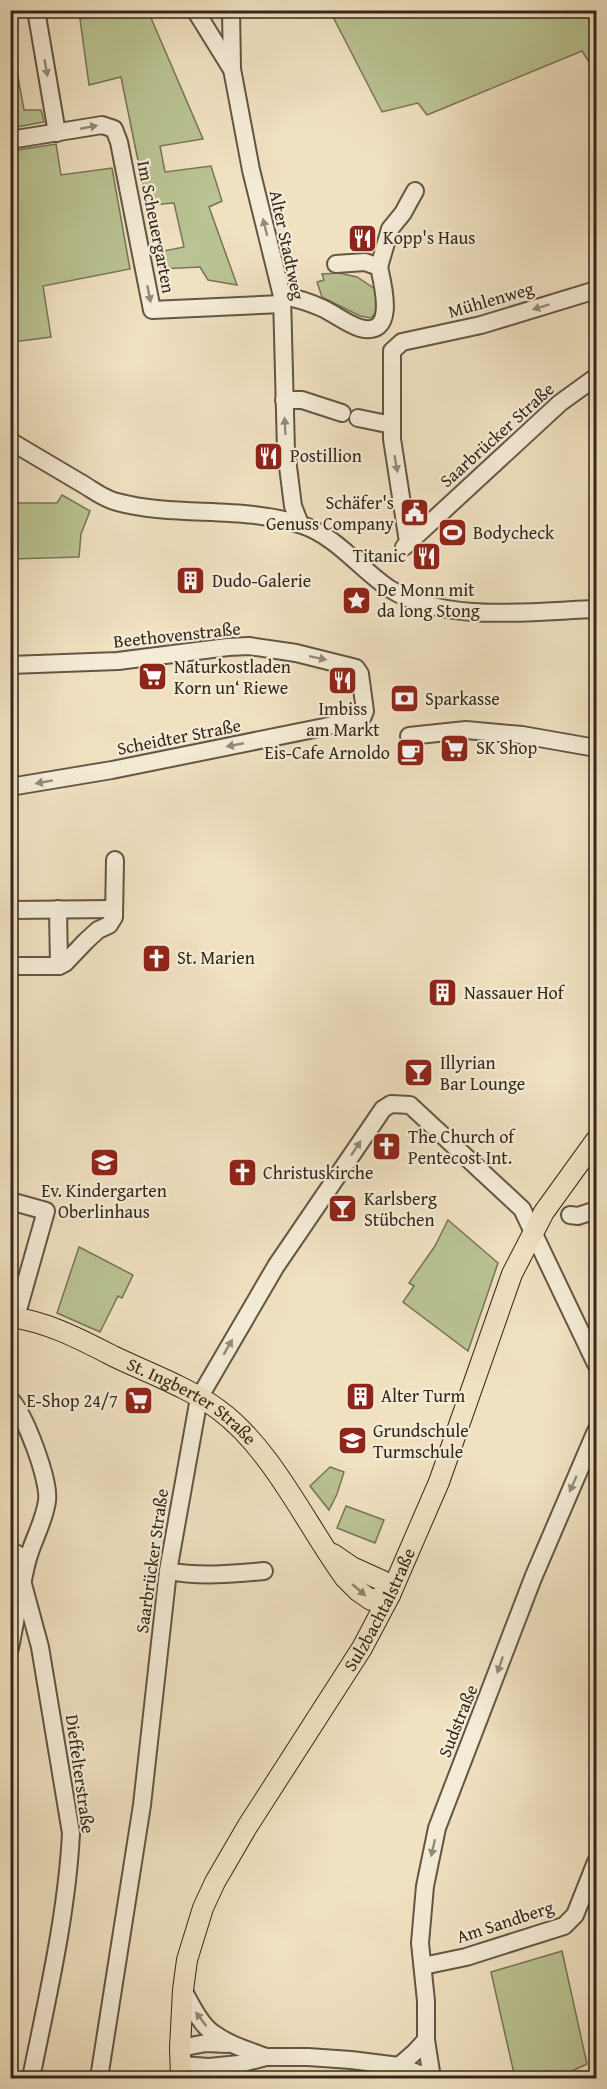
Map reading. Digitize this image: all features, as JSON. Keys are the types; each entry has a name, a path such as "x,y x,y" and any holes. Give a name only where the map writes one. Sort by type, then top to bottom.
{"main road":[{"name":"Sulzbachtalstraße","path":"181,2064 183,1990 187,1960 203,1908 215,1882 247,1827 357,1657 390,1595 439,1482 509,1281 533,1232 557,1192 597,1140"},
{"name":"St. Ingberter Straße","path":"14,1317 60,1331 199,1398 219,1410 249,1440 278,1476 345,1578 371,1600 390,1595"}],"street":[{"path":"36,10 57,133"},
{"path":"195,10 232,69"},
{"name":"Alter Stadtweg","path":"231,10 232,69 251,170 282,300 284,400 290,491 300,524"},
{"name":"Im Scheuergarten","path":"10,140 102,125 114,129 119,142 152,310 282,300"},
{"path":"282,300 298,298 358,327 369,329 377,327 383,320 386,310 379,267 390,229 414,191"},
{"path":"336,264 365,262 379,267"},
{"name":"Mühlenweg","path":"392,425 391,356 397,345 410,340 482,325 597,290"},
{"name":"Saarbrücker Straße","path":"392,425 392,439 404,514 404,546 560,403 597,377"},
{"path":"284,400 302,400 392,425"},
{"path":"10,441 114,502 143,507 209,510 300,524 324,537 376,580 392,590 426,603 461,610 492,612 597,609"},
{"name":"Beethovenstraße","path":"10,665 118,661 228,647 249,646 280,650 356,668 360,674 365,711 363,717 354,721"},
{"name":"Scheidter Straße","path":"10,787 112,770 354,721"},
{"path":"409,736 466,730 522,735 597,748"},
{"path":"10,966 59,966 70,960 98,930 109,924 114,917 115,860"},
{"path":"58,909 59,966"},
{"path":"10,910 114,909"},
{"name":"Saarbrücker Straße","path":"99,2079 142,1805 168,1571 199,1398 276,1266 377,1116 391,1104 410,1105 418,1112 522,1209 533,1232"},
{"path":"10,1201 46,1211 14,1317"},
{"path":"570,1215 578,1216 597,1210"},
{"path":"533,1232 597,1364"},
{"path":"10,1399 15,1404 30,1437 46,1479 48,1499 41,1527 27,1560 10,1648"},
{"name":"Sudstraße","path":"431,2079 426,2040 420,1943 424,1896 437,1828 533,1578 597,1431"},
{"path":"10,1550 27,1560"},
{"path":"168,1571 225,1574 264,1571"},
{"name":"Dieffelterstraße","path":"23,1584 40,1647 71,1833 70,1857 52,1972 31,2079"},
{"name":"Am Sandberg","path":"423,1966 466,1957 564,1926 575,1915 597,1862"},
{"path":"183,1990 211,2032 231,2044 266,2057"},
{"path":"399,2066 426,2040"},
{"path":"181,2064 206,2043 231,2044"},
{"path":"181,2064 209,2067 239,2064 266,2057 351,2060 399,2066 431,2079"},
{"path":"222,2079 239,2064"}],"green space":[{"path":"109,11 148,11 203,139 160,146 165,172 211,166 222,201 209,207 237,285 208,280 200,267 161,269 159,252 184,247 174,203 147,205 121,77 89,85 80,19"},
{"path":"330,11 596,11 596,73 582,51 427,115 418,103 382,112"},
{"path":"15,60 24,110 41,110 44,122 11,128 11,61"},
{"path":"56,144 61,175 112,168 130,269 43,286 51,337 13,342 10,328 11,151"},
{"path":"339,273 357,277 375,289 377,301 374,315 371,318 360,316 322,297 317,282 324,280 322,274"},
{"path":"62,495 90,511 81,534 79,557 11,559 11,503 57,503"},
{"path":"448,1220 498,1263 468,1351 403,1302 414,1286 409,1283 435,1246"},
{"path":"79,1247 133,1275 122,1298 118,1296 100,1332 57,1313"},
{"path":"330,1467 344,1472 329,1510 310,1486"},
{"path":"346,1506 384,1520 375,1543 337,1528"},
{"path":"562,1951 587,2064 557,2078 515,2078 491,1972"}],"place":[{"name":"Kopp's Haus","path":"362,238"},
{"name":"Postillion","path":"269,456"},
{"name":"Schäfer's Genuss Company","path":"415,513"},
{"name":"Bodycheck","path":"452,533"},
{"name":"Titanic","path":"427,556"},
{"name":"Dudo-Galerie","path":"191,581"},
{"name":"De Monn mit da long Stong","path":"356,600"},
{"name":"Naturkostladen Korn un‘ Riewe","path":"153,677"},
{"name":"Imbiss am Markt","path":"343,680"},
{"name":"Sparkasse","path":"404,699"},
{"name":"SK Shop","path":"455,748"},
{"name":"Eis-Cafe Arnoldo","path":"411,753"},
{"name":"St. Marien","path":"156,958"},
{"name":"Nassauer Hof","path":"443,993"},
{"name":"Illyrian Bar Lounge","path":"419,1073"},
{"name":"The Church of Pentecost Int.","path":"387,1147"},
{"name":"Ev. Kindergarten Oberlinhaus","path":"104,1162"},
{"name":"Christuskirche","path":"242,1173"},
{"name":"Karlsberg Stübchen","path":"343,1209"},
{"name":"Alter Turm","path":"360,1396"},
{"name":"E-Shop 24/7","path":"139,1401"},
{"name":"Grundschule Turmschule","path":"352,1441"}]}
